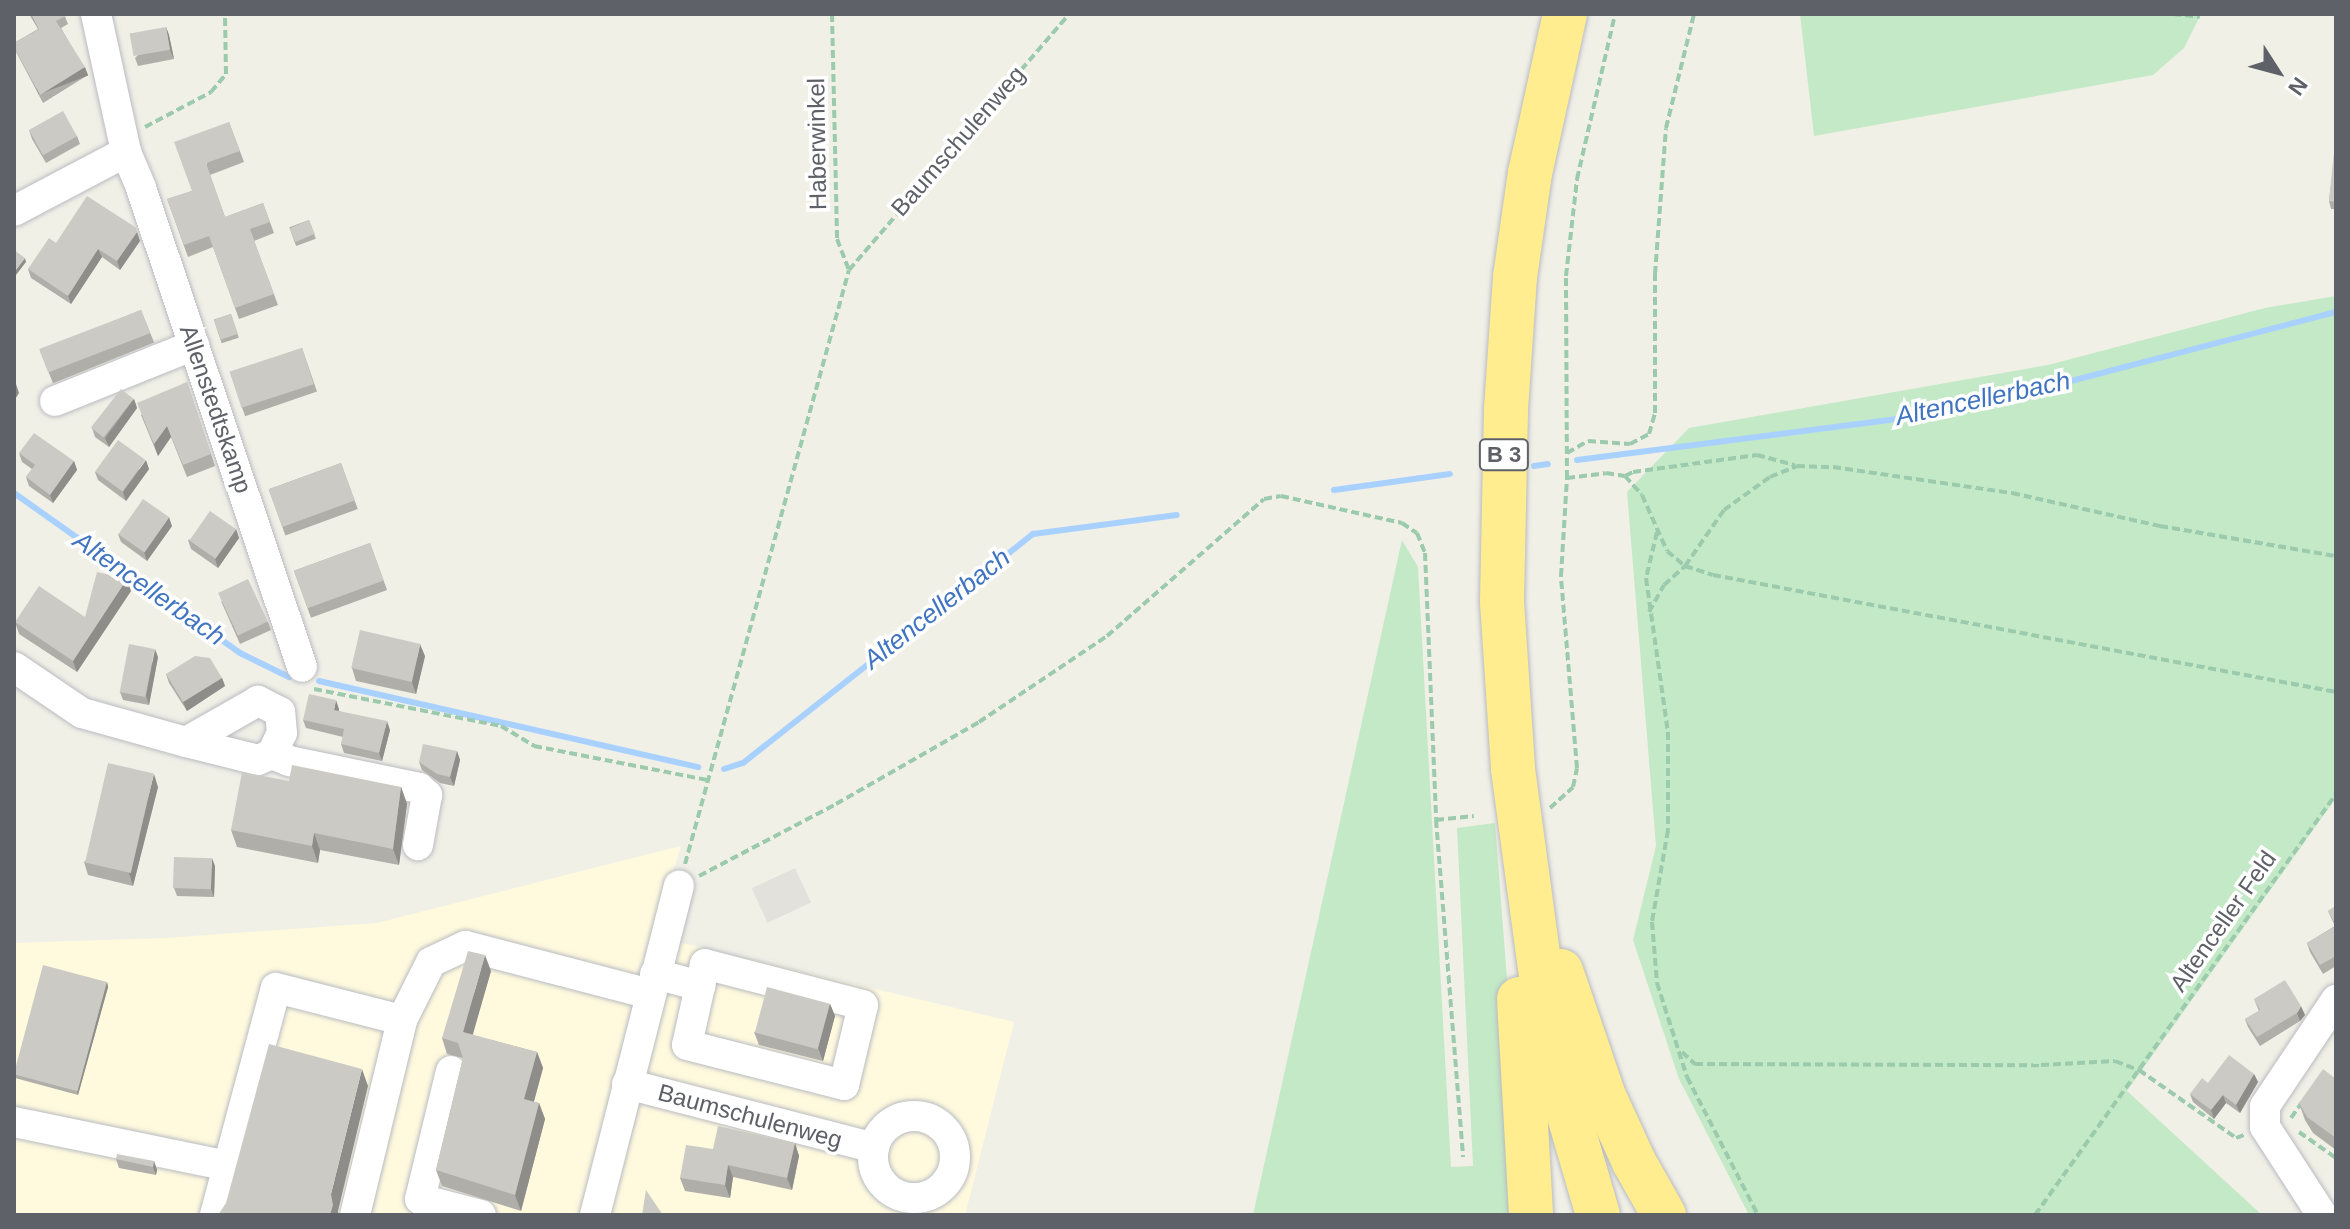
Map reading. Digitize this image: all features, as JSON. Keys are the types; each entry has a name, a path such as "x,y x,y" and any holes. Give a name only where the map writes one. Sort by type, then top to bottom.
{"highway":[{"name":"B 3","path":"1565,14 1530,173 1515,277 1502,602 1513,769 1525,867 1560,1085 1598,1215"},
{"path":"1513,769 1498,809 1522,1025 1531,1215"},
{"path":"1525,867 1603,1094 1634,1162 1664,1215"}],"street":[{"name":"Allenstedtskamp","path":"96,14 124,146 194,345 303,677"},
{"path":"14,211 124,146"},
{"path":"55,401 194,345"},
{"path":"14,667 82,713 186,742 258,760 272,754 282,733 280,712 258,701 186,742"},
{"path":"272,754 289,761 419,788 427,795 418,845"},
{"name":"Baumschulenweg","path":"595,1215 679,886"},
{"path":"355,1215 402,1020 431,962 466,946 652,984 700,986"},
{"path":"705,964 863,1005 844,1085 687,1045 700,986 705,964"},
{"path":"215,1215 276,988 402,1020"},
{"path":"2322,1215 2265,1127 2265,1106 2336,1000"},
{"path":"451,1071 420,1199 481,1215"},
{"name":"Baumschulenweg","path":"627,1084 874,1148"},
{"path":"14,1122 228,1166"}],"path":[{"path":"124,146 211,92 226,74 225,14"},
{"name":"Haberwinkel","path":"832,14 837,239 849,270"},
{"name":"Baumschulenweg","path":"849,270 1069,14"},
{"path":"1548,809 1563,800 1573,787 1577,768 1561,576 1567,478 1569,249 1577,179 1615,14"},
{"path":"1567,453 1588,441 1630,444 1649,434 1652,423 1655,274 1666,128 1694,14"},
{"path":"2173,14 2200,17"},
{"path":"679,886 849,270"},
{"path":"1567,478 1606,473 1625,476 1633,472 1757,455 1797,466 1833,467 2012,493 2160,526 2336,556"},
{"path":"1649,612 1664,585 1685,566 1724,510 1770,477 1797,466"},
{"path":"1625,476 1642,495 1667,551 1685,566 1713,575 2336,692"},
{"path":"679,886 836,804 979,722 1107,636 1264,499 1281,496 1402,523 1417,533 1425,553 1436,820 1463,1157"},
{"path":"1658,530 1646,578 1668,732 1668,816 1652,922 1657,983 1687,1077 1758,1215"},
{"path":"303,677 501,726 534,746 707,780"},
{"name":"Altenceller Feld","path":"2035,1215 2336,794"},
{"path":"1436,820 1474,816"},
{"path":"1679,1049 1695,1064 2041,1065 2115,1061 2139,1070 2236,1138 2265,1127"},
{"path":"1687,1077 1695,1064"},
{"path":"2314,1105 2305,1098 2287,1123 2336,1158"}],"shaded area":[{"path":"681,846 653,936 1014,1022 965,1215 14,1215 14,943 166,938 377,923"},
{"path":"795,868 811,902 768,923 751,888"}],"green space":[{"path":"1800,14 2201,14 2184,48 2153,75 1814,136"},
{"path":"2336,296 2336,798 2127,1091 2262,1215 1749,1215 1679,1079 1633,940 1656,846 1627,492 1689,428 2048,365 2265,308"},
{"path":"1402,540 1418,567 1451,1167 1473,1166 1457,828 1495,823 1512,1044 1520,1215 1253,1215"}],"building":[{"path":"31,14 64,14 66,16 56,21 85,67 40,95 14,47 14,43 39,29"},
{"path":"166,27 170,50 134,56 130,33"},
{"path":"63,111 77,136 43,155 29,130"},
{"path":"229,122 240,151 206,163 225,217 263,203 270,222 250,229 274,294 235,308 209,236 184,245 167,199 192,191 174,142"},
{"path":"2336,142 2336,202 2329,201"},
{"path":"87,196 135,227 137,232 117,261 98,249 68,296 28,269 49,238 56,243"},
{"path":"309,220 315,234 296,242 290,228"},
{"path":"14,250 25,258 15,271 14,270"},
{"path":"141,310 150,333 48,372 39,349"},
{"path":"231,314 238,334 221,340 214,320"},
{"path":"302,348 314,384 241,408 230,371"},
{"path":"187,382 211,454 183,465 167,426 154,444 137,403"},
{"path":"121,389 134,399 103,437 91,428"},
{"path":"34,433 74,461 50,495 26,477 35,465 19,453"},
{"path":"118,440 146,460 123,492 95,472"},
{"path":"341,463 355,501 282,527 269,489"},
{"path":"143,499 169,517 145,553 118,534"},
{"path":"210,511 236,529 216,559 189,540"},
{"path":"370,543 384,581 308,608 294,571"},
{"path":"97,572 127,579 73,661 15,622 39,586 85,617"},
{"path":"248,579 268,622 238,636 218,593"},
{"path":"360,630 420,644 412,682 351,668"},
{"path":"129,644 155,649 145,697 120,692"},
{"path":"195,656 210,658 222,678 183,702 166,674"},
{"path":"309,694 336,700 334,710 387,721 379,753 341,744 344,729 303,720"},
{"path":"423,744 457,751 450,777 437,774 419,762"},
{"path":"108,763 154,774 131,873 85,862"},
{"path":"292,765 401,787 393,849 314,833 312,846 231,830 242,772 289,781"},
{"path":"174,857 212,858 211,889 173,888"},
{"path":"2336,906 2336,925 2328,911"},
{"path":"2336,926 2336,956 2320,965 2307,943"},
{"path":"468,951 485,955 463,1032 537,1052 524,1099 539,1103 515,1195 436,1170 463,1058 458,1043 442,1038"},
{"path":"43,965 107,982 78,1091 14,1074"},
{"path":"2285,980 2301,1006 2297,1013 2257,1037 2245,1019 2260,1010 2254,999"},
{"path":"767,987 830,1004 818,1049 755,1032"},
{"path":"269,1044 362,1069 331,1194 333,1205 330,1215 218,1215 226,1203"},
{"path":"2229,1055 2254,1074 2236,1105 2223,1095 2211,1110 2190,1094 2202,1078 2208,1083"},
{"path":"2323,1069 2336,1079 2336,1138 2307,1117 2299,1103"},
{"path":"718,1126 795,1143 787,1178 728,1165 725,1185 680,1178 686,1145 713,1149"},
{"path":"117,1154 154,1161 153,1167 116,1159"},
{"path":"646,1190 663,1215 642,1215"}],"waterway":[{"name":"Altencellerbach","path":"1577,460 1952,412 2336,312"},
{"name":"Altencellerbach","path":"1534,466 1548,464"},
{"name":"Altencellerbach","path":"1334,490 1450,474"},
{"name":"Altencellerbach","path":"14,493 240,653 289,677"},
{"name":"Altencellerbach","path":"724,769 743,763 1033,534 1177,515"},
{"name":"Altencellerbach","path":"319,681 698,767"}]}
